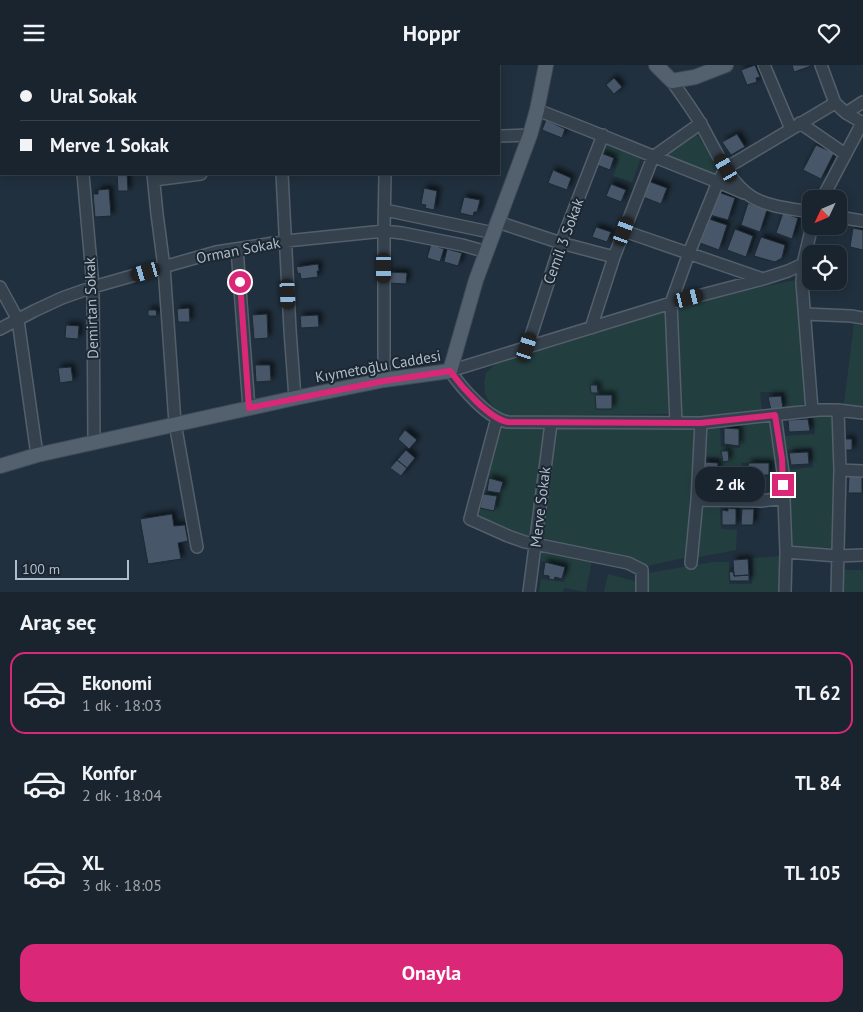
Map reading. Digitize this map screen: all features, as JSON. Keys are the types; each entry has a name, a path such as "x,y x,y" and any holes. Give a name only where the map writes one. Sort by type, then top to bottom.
{"main road":[{"name":"Kıymetoğlu Caddesi","path":"0,466 37,455 175,423 384,381 450,371 476,280 530,135 546,65"},
{"path":"656,65 672,81 702,75 726,65"}],"street":[{"path":"764,65 795,126 845,154"},
{"path":"821,65 835,103 846,113 863,123 827,190"},
{"path":"672,81 701,123 726,168 735,181 752,197"},
{"path":"676,423 671,303 718,182 726,168 835,103"},
{"path":"846,113 863,103"},
{"path":"537,110 603,135 763,202 802,211"},
{"path":"591,328 614,257 653,157 701,123"},
{"path":"500,136 530,135"},
{"name":"Cemil 3 Sokak","path":"527,347 561,243 603,135"},
{"name":"Demirtan Sokak","path":"83,175 92,287 94,442"},
{"path":"185,175 153,177 164,267 175,423 197,547"},
{"path":"282,175 295,398"},
{"path":"384,381 385,175"},
{"path":"384,210 496,227 614,257"},
{"path":"848,218 863,221"},
{"name":"Orman Sokak","path":"0,329 62,298 92,287 216,253 286,241 384,231 462,245 487,252"},
{"path":"624,231 763,279"},
{"path":"237,249 249,408"},
{"path":"802,264 763,279 671,303 450,371 457,381 489,413 497,419 508,422 701,423 812,410 838,410 863,413"},
{"path":"0,287 18,320 37,455"},
{"path":"803,290 812,410"},
{"path":"805,314 863,318"},
{"path":"836,592 840,470 838,410"},
{"path":"775,415 782,459 786,552 785,592"},
{"path":"497,419 470,519 508,536 536,544 634,565 642,570 642,592"},
{"name":"Merve Sokak","path":"529,592 551,423"},
{"path":"691,563 701,423"},
{"path":"840,470 863,471"},
{"path":"697,500 761,501 784,498"},
{"path":"786,552 838,556 863,555"}],"green space":[{"path":"695,131 717,166 715,174 712,175 701,169 684,165 667,156 668,152"},
{"path":"602,143 641,158 632,182 613,176 619,159 600,153"},
{"path":"795,280 807,403 786,408 784,392 760,392 762,409 681,418 676,312 678,305"},
{"path":"663,310 666,312 670,414 509,416 501,415 485,394 484,383 486,373 499,361"},
{"path":"854,324 863,326 863,406 844,404"},
{"path":"813,416 835,416 833,548 791,547 787,470 813,467 812,448 787,450 785,436 815,434"},
{"path":"770,422 776,460 742,463 741,498 718,495 719,458 704,457 706,429 720,428 721,446 740,448 739,426"},
{"path":"498,426 545,429 531,540 474,517"},
{"path":"556,428 696,428 688,557 648,566 540,541"},
{"path":"697,504 720,504 721,529 737,530 736,550 695,558"},
{"path":"542,549 592,560 586,592 564,588 563,592 539,592 541,579 564,582 568,566 541,561"},
{"path":"782,556 780,592 648,592 648,573 713,562 729,562 729,584 752,584 753,558"},
{"path":"840,570 863,570 863,592 839,592"},
{"path":"608,574 638,582 637,592 604,592"}],"building":[{"path":"755,65 760,77 756,78 757,82 747,85 741,70"},
{"path":"792,65 811,65 811,66 794,72"},
{"path":"614,78 622,87 614,94 606,85"},
{"path":"546,120 565,129 562,138 542,130"},
{"path":"737,134 745,147 731,155 722,142"},
{"path":"816,145 834,153 821,179 803,170"},
{"path":"601,153 614,158 610,170 597,165"},
{"path":"553,170 571,178 567,190 548,183"},
{"path":"117,175 127,175 128,191 118,191"},
{"path":"648,181 667,188 661,204 643,197"},
{"path":"611,184 626,190 621,202 606,196"},
{"path":"424,188 437,191 434,210 425,208 426,205 421,204"},
{"path":"109,189 111,216 95,217 93,194 98,194 98,190"},
{"path":"718,192 735,198 728,220 710,215"},
{"path":"464,197 480,200 477,212 474,212 473,216 460,213"},
{"path":"748,203 767,210 760,232 741,225"},
{"path":"783,213 798,218 792,239 776,233"},
{"path":"709,219 727,225 719,250 700,243"},
{"path":"596,227 611,232 607,242 592,237"},
{"path":"853,228 863,230 863,250 850,247"},
{"path":"735,229 753,236 746,257 727,250"},
{"path":"761,237 785,245 782,258 775,262 754,256"},
{"path":"431,244 444,249 440,262 427,258"},
{"path":"447,249 462,253 458,266 444,262"},
{"path":"318,264 318,277 301,279 296,267"},
{"path":"389,272 407,273 406,284 389,283"},
{"path":"189,308 190,322 178,322 177,309"},
{"path":"148,310 156,310 157,316 148,316"},
{"path":"267,314 268,338 254,339 252,315"},
{"path":"318,315 319,327 301,328 300,316"},
{"path":"66,325 79,326 78,339 65,338"},
{"path":"255,365 270,365 271,381 256,382"},
{"path":"71,367 73,381 60,383 58,368"},
{"path":"590,385 597,385 598,393 591,393"},
{"path":"595,395 612,395 612,409 596,409"},
{"path":"781,396 783,408 771,410 768,397"},
{"path":"808,419 810,431 789,432 788,420"},
{"path":"724,428 739,429 739,446 724,444"},
{"path":"405,430 417,440 409,449 398,439"},
{"path":"844,439 852,439 852,450 843,450"},
{"path":"406,450 415,458 407,468 397,460"},
{"path":"721,451 728,451 729,461 723,462"},
{"path":"808,452 809,464 791,465 789,453"},
{"path":"397,460 407,468 401,476 390,468"},
{"path":"704,462 718,463 717,488 703,487"},
{"path":"748,463 769,463 769,475 749,475"},
{"path":"849,476 862,476 862,493 848,493"},
{"path":"489,478 503,482 500,493 487,491"},
{"path":"483,494 497,496 494,511 480,508"},
{"path":"728,508 736,509 736,525 722,525 722,510 728,511"},
{"path":"742,509 754,509 753,525 741,525"},
{"path":"172,514 174,526 185,525 188,541 178,543 181,559 148,564 140,519"},
{"path":"748,559 749,575 734,576 733,560"},
{"path":"545,562 565,567 562,579 555,577 554,580 549,579 549,576 543,575"},
{"path":"729,572 734,572 734,576 749,575 749,581 730,581"}],"route":[{"path":"240,282 249,408 384,381 450,371 457,381 489,413 497,419 508,422 701,423 775,415 782,459 783,485"}]}
